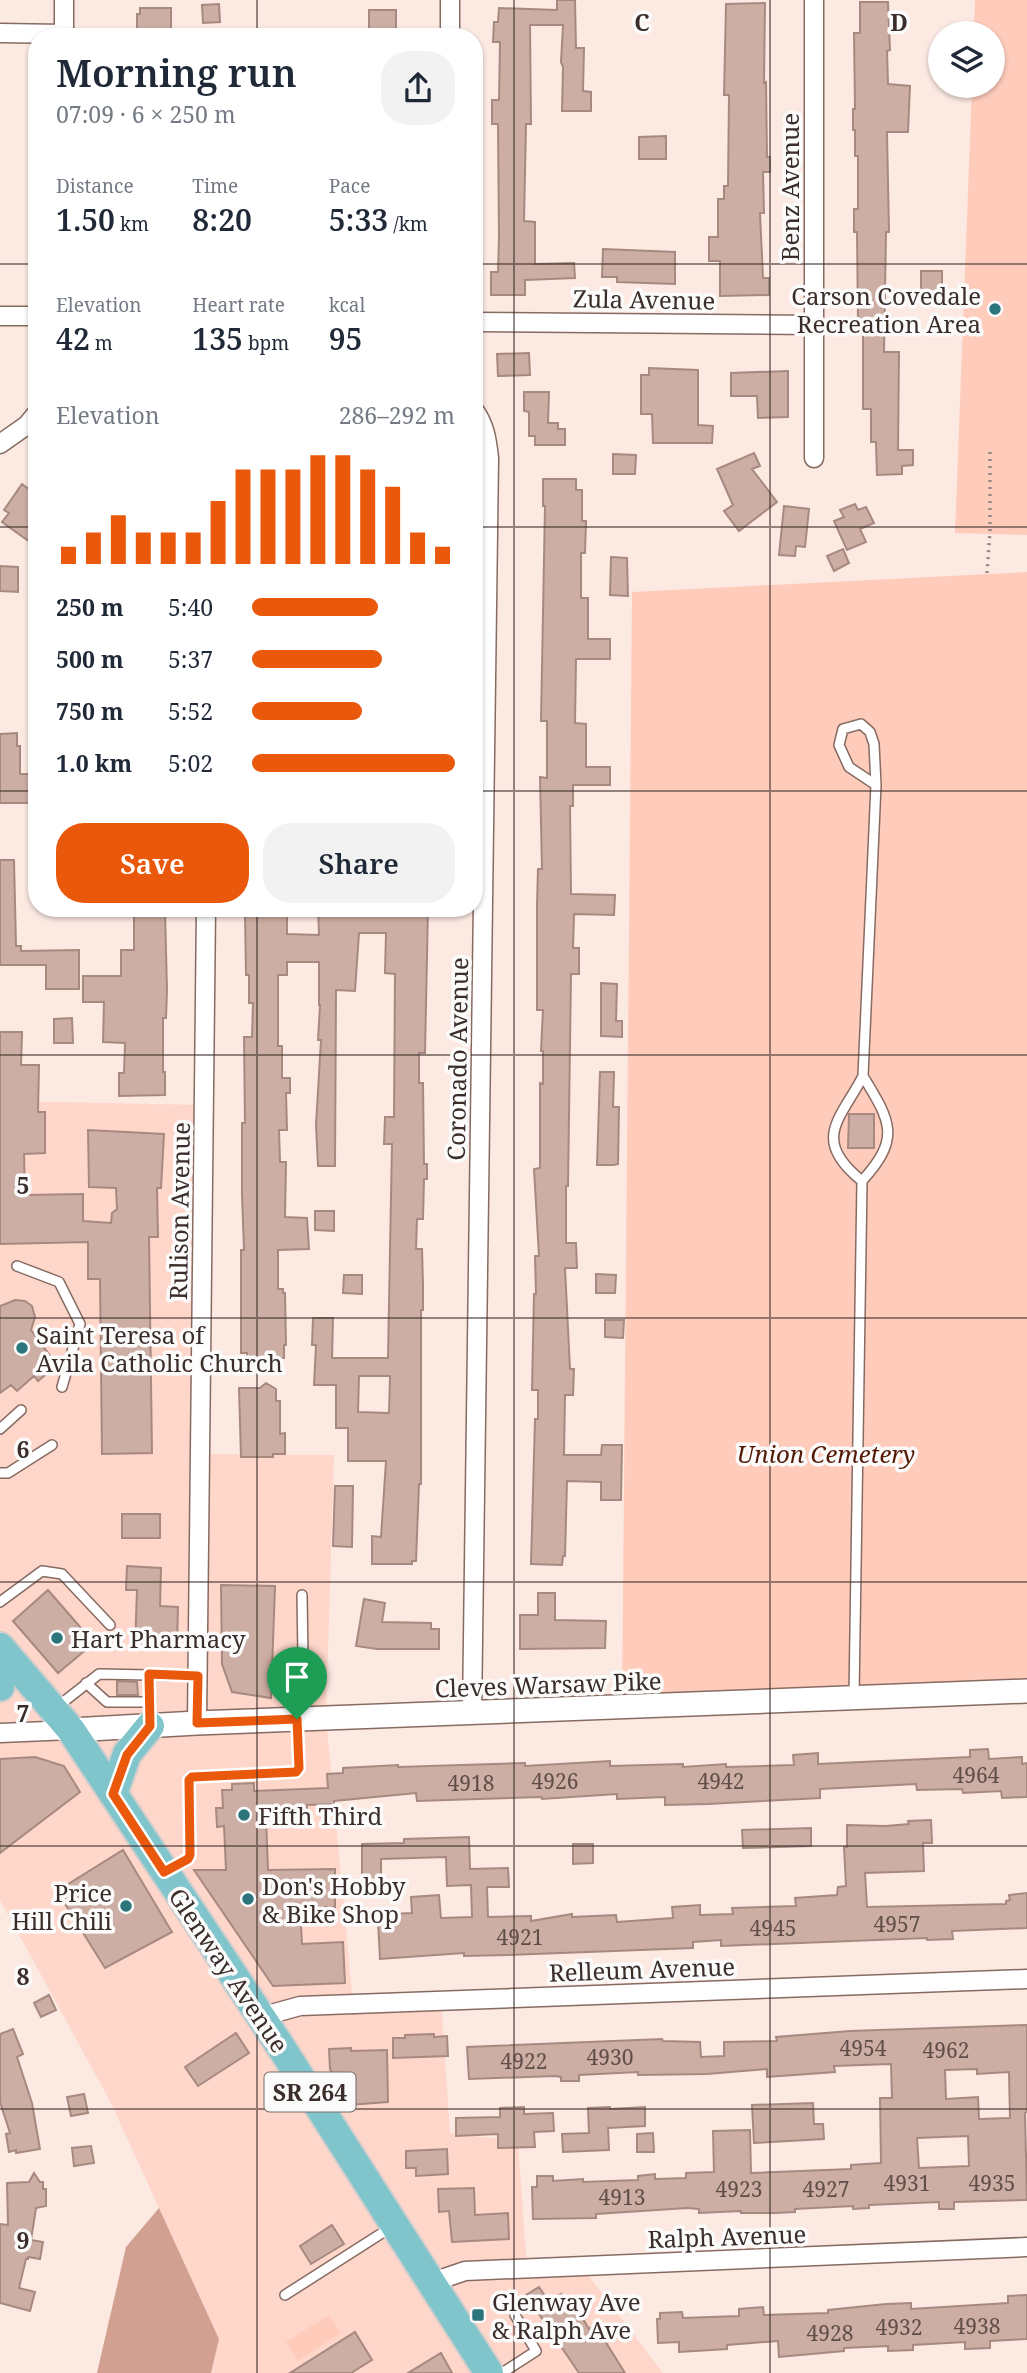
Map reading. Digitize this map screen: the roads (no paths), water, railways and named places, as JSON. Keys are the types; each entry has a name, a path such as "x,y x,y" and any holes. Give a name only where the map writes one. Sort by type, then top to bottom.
{"main road":[{"path":"0,1687 2,1650"},
{"name":"Glenway Avenue","path":"2,1650 62,1720 113,1794 489,2373"},
{"path":"113,1794 127,1755 150,1714"}],"street":[{"path":"64,0 64,28"},
{"path":"450,0 450,28"},
{"name":"Benz Avenue","path":"814,0 814,458"},
{"path":"0,33 28,34"},
{"path":"0,316 28,316"},
{"name":"Zula Avenue","path":"483,322 814,325"},
{"path":"0,444 28,424"},
{"name":"Coronado Avenue","path":"483,424 489,458 483,901"},
{"name":"Rulison Avenue","path":"197,1723 206,917"},
{"name":"Coronado Avenue","path":"472,1713 483,917"},
{"name":"Cleves Warsaw Pike","path":"62,1720 150,1714 197,1723 1027,1691"},
{"path":"0,1733 62,1720"},
{"name":"Relleum Avenue","path":"260,2017 300,2006 1027,1979"},
{"name":"Ralph Avenue","path":"430,2283 465,2271 1027,2247"}],"lane":[{"path":"862,1181 837,1154 833,1131 836,1120 854,1095 863,1076 876,785 874,744 870,732 861,724 843,729 839,746 849,767 876,785"},
{"path":"854,1698 862,1181 877,1164 888,1139 888,1126 883,1111 863,1076"},
{"path":"17,1266 59,1282 80,1324 61,1387"},
{"path":"0,1429 21,1410"},
{"path":"0,1473 8,1473 52,1445"},
{"path":"0,1602 42,1571 62,1574 110,1625"},
{"path":"164,1872 188,1859 190,1855 189,1780 192,1777 296,1772 299,1768 302,1595"},
{"path":"62,1720 86,1683 99,1674 198,1676"},
{"path":"86,1683 107,1702 150,1714 149,1674"},
{"path":"285,2295 394,2225"},
{"path":"502,2373 536,2351 515,2315"}],"place":[{"name":"Carson Covedale Recreation Area","path":"995,309"},
{"name":"Saint Teresa of Avila Catholic Church","path":"22,1348"},
{"name":"Hart Pharmacy","path":"57,1638"},
{"name":"Fifth Third","path":"244,1815"},
{"name":"Don's Hobby & Bike Shop","path":"248,1899"},
{"name":"Price Hill Chili","path":"126,1906"},
{"name":"Glenway Ave & Ralph Ave","path":"478,2315"}],"park label":[{"name":"Union Cemetery","path":"826,1453"}]}
